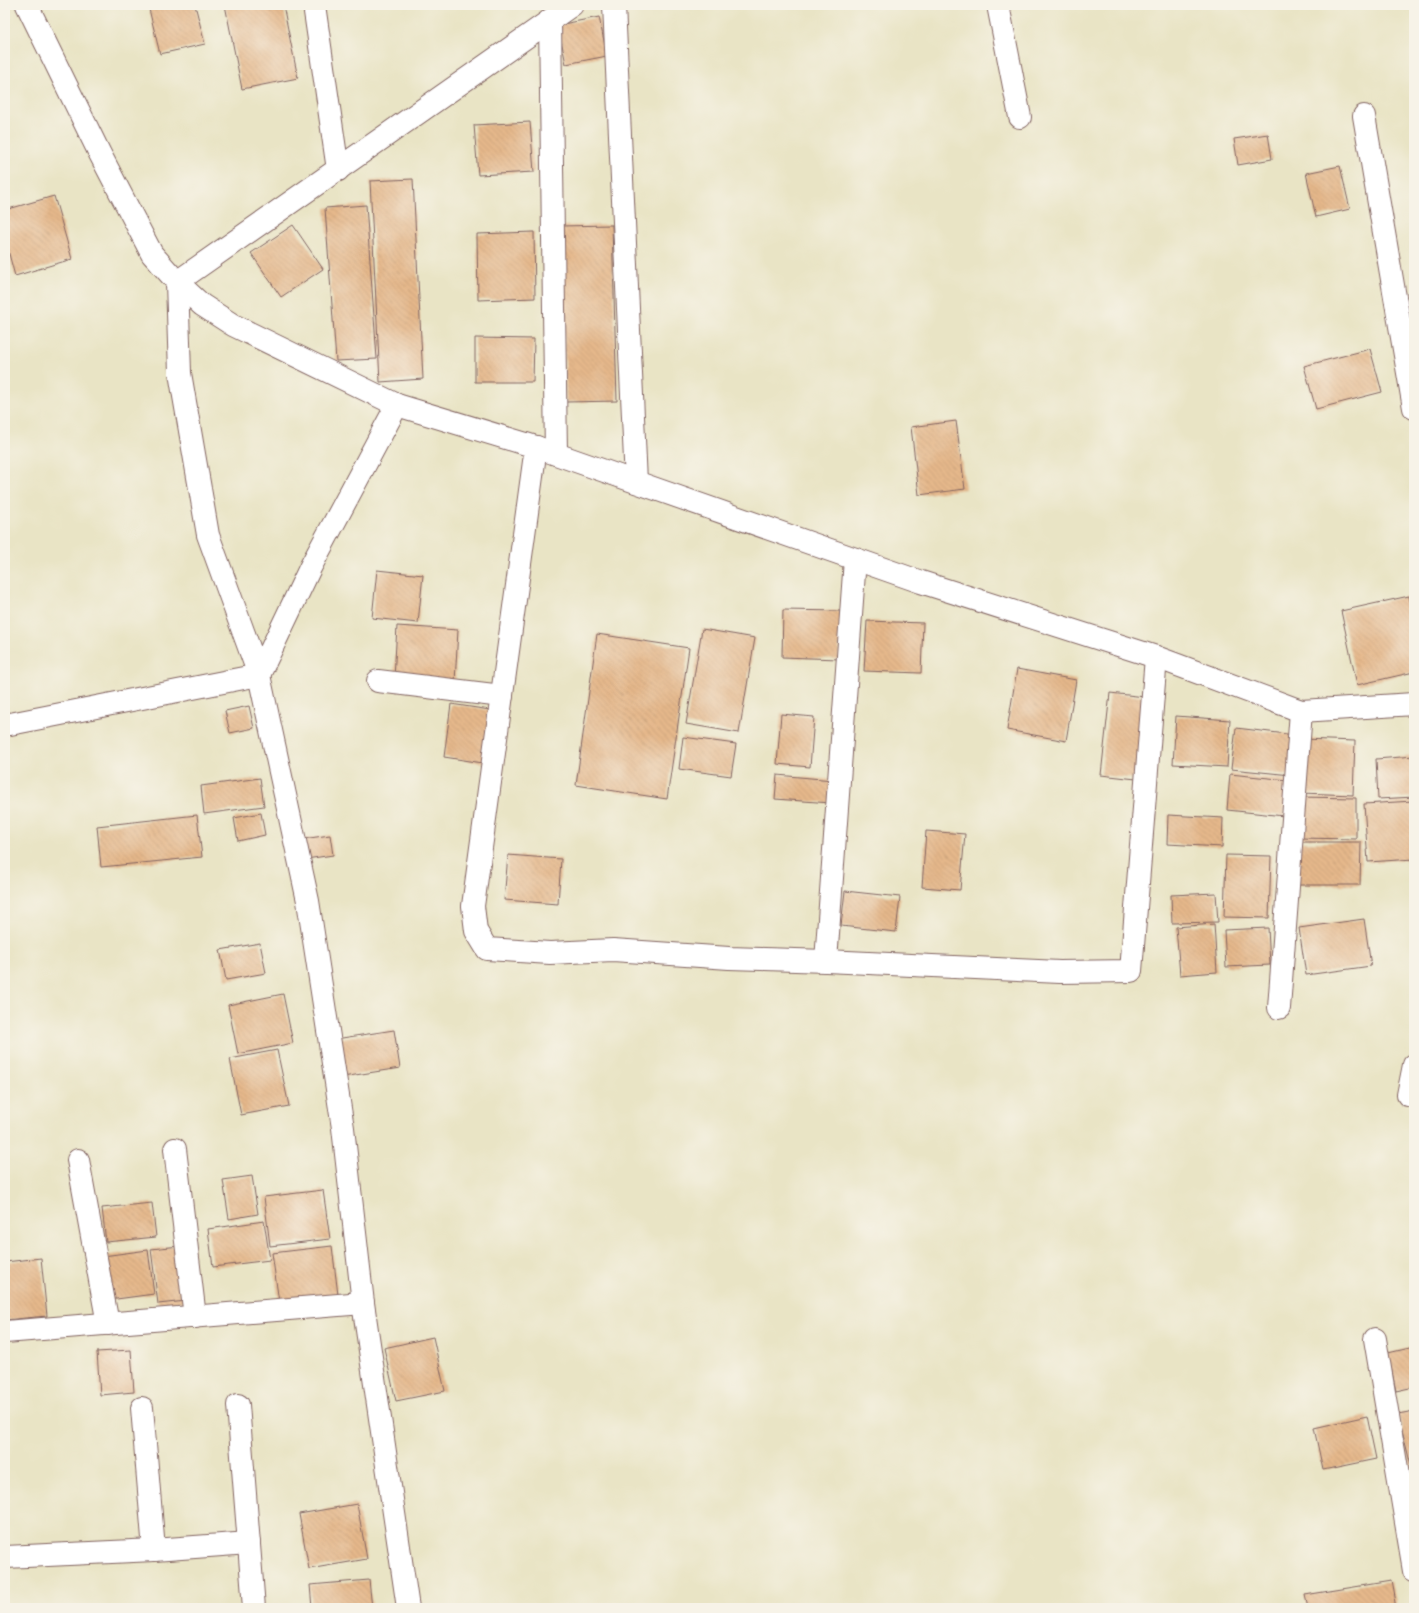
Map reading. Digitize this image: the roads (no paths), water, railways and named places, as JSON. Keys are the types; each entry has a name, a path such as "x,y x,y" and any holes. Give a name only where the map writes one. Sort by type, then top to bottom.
{"street":[{"path":"27,5 100,154 152,254 177,282 202,305 233,325 397,405 536,447 921,582 1156,657 1301,711 1414,704"},
{"path":"314,5 338,170"},
{"path":"177,282 572,5"},
{"path":"614,5 636,482"},
{"path":"998,5 1020,117"},
{"path":"550,20 556,454"},
{"path":"1364,116 1414,408"},
{"path":"177,282 180,373 208,535 259,675 308,901 342,1128 363,1303 408,1608"},
{"path":"259,675 311,566 397,405"},
{"path":"536,447 473,906 476,931 487,949 550,953 613,950 729,958 1060,972 1131,971 1156,657"},
{"path":"826,961 856,559"},
{"path":"5,725 259,675"},
{"path":"378,681 502,696"},
{"path":"1279,1008 1301,711"},
{"path":"1408,1095 1414,1066"},
{"path":"175,1149 195,1317"},
{"path":"78,1160 108,1324"},
{"path":"5,1332 363,1303"},
{"path":"1375,1339 1414,1570"},
{"path":"238,1405 254,1608"},
{"path":"142,1408 154,1550"},
{"path":"5,1557 154,1550 249,1543"}]}
